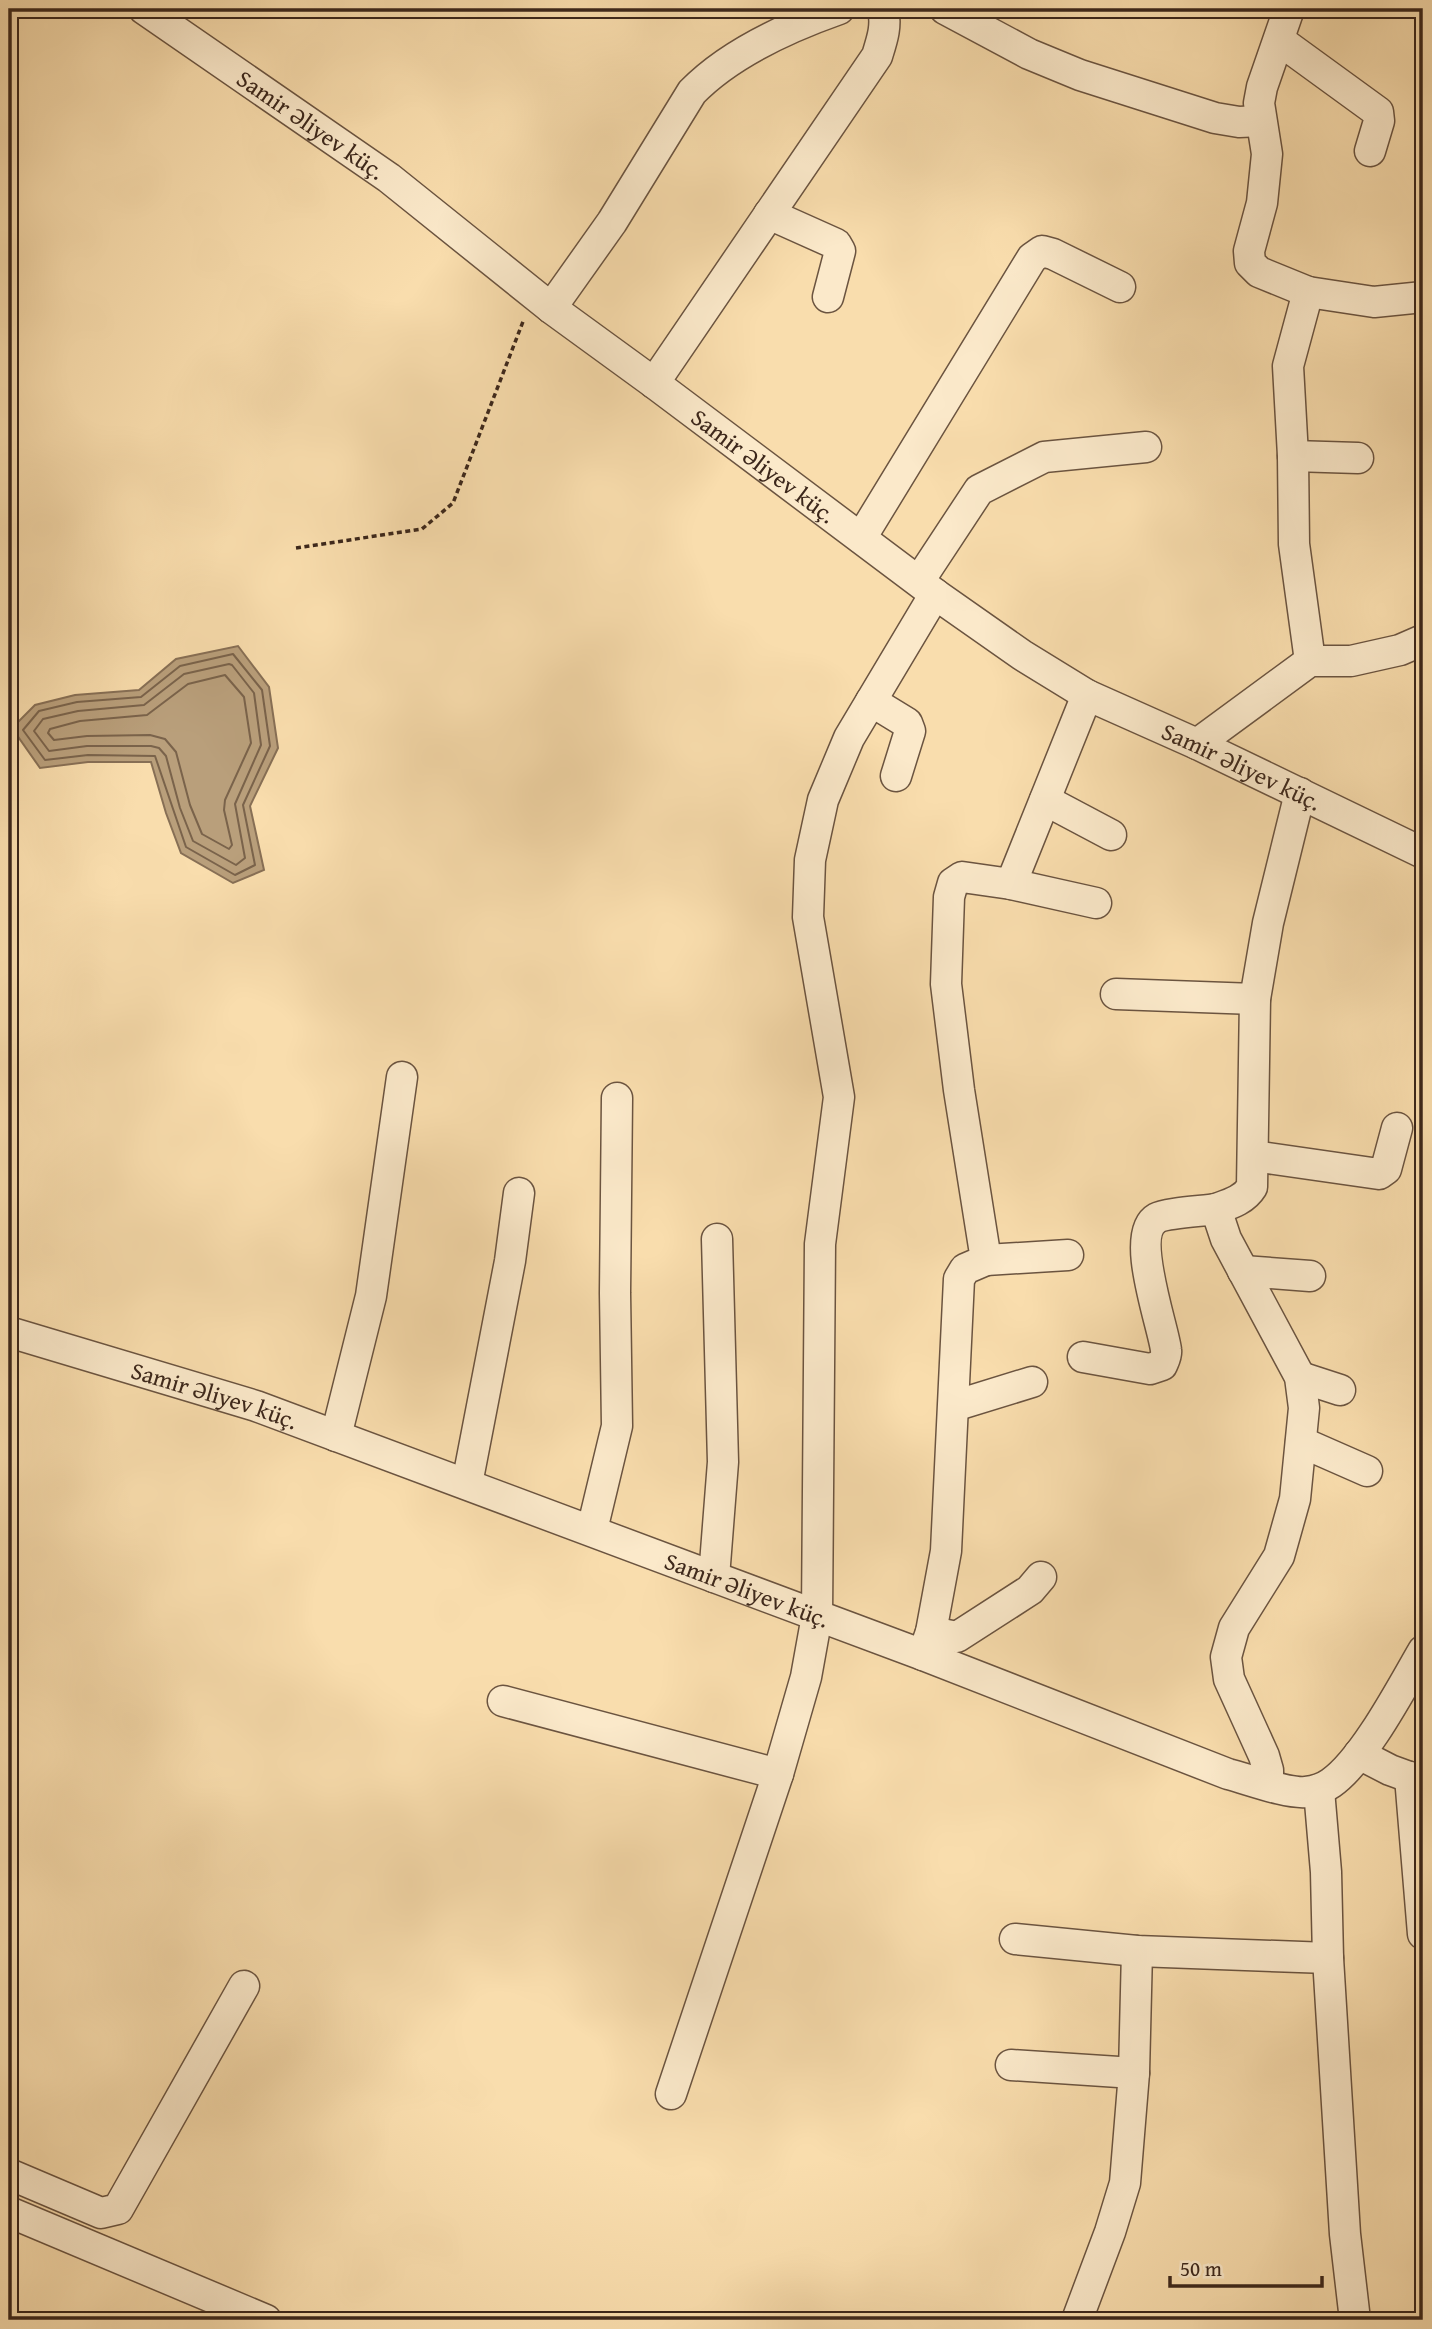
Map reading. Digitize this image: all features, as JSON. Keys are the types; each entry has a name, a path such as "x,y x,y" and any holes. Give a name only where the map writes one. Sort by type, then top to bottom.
{"street":[{"name":"Samir Əliyev küç.","path":"144,9 389,178 543,302 927,588 1023,655 1087,695 1197,744 1423,853"},
{"path":"543,302 612,222 692,92 705,79 793,26 839,9"},
{"path":"654,383 877,56 883,39 883,9"},
{"path":"945,9 1029,54 1080,75 1215,118 1239,122 1261,121"},
{"path":"1289,9 1259,103 1267,154 1262,203 1249,251 1250,262 1259,272 1308,292 1374,302 1423,297"},
{"path":"1279,40 1378,112 1379,121 1370,151"},
{"path":"769,214 836,244 840,251 828,297"},
{"path":"861,537 1032,258 1042,251 1053,254 1120,287"},
{"path":"1308,292 1288,366 1294,544 1310,661"},
{"path":"671,2094 778,1774 806,1677 817,1616 820,1244 839,1097 808,917 810,860 823,800 849,738 871,701 979,490 1044,457 1146,447"},
{"path":"1293,456 1358,458"},
{"path":"1197,744 1310,661 1351,661 1416,650"},
{"path":"1011,884 1087,695"},
{"path":"871,701 907,723 910,731 896,776"},
{"path":"1083,1357 1150,1369 1162,1365 1167,1352 1148,1276 1146,1247 1150,1226 1157,1218 1216,1209 1236,1202 1252,1187 1255,999 1268,923 1300,793"},
{"path":"1045,800 1111,835"},
{"path":"986,1260 959,1090 946,985 953,883 962,877 1011,884 1096,903"},
{"path":"1116,994 1255,999"},
{"path":"336,1436 371,1296 402,1077"},
{"path":"592,1530 617,1426 617,1098"},
{"path":"1253,1156 1379,1174 1387,1169 1397,1128"},
{"path":"467,1484 510,1261 519,1193"},
{"path":"1216,1209 1226,1240 1300,1377 1304,1408 1295,1499 1279,1556 1234,1628 1226,1657 1229,1679 1264,1756 1268,1785"},
{"path":"715,1577 723,1462 717,1239"},
{"path":"1041,1577 1030,1590 957,1637 927,1643 946,1550 959,1279 965,1269 986,1260 1068,1255"},
{"path":"1243,1271 1310,1276"},
{"name":"Samir Əliyev küç.","path":"9,1332 213,1393 336,1436 817,1616 927,1643 1228,1774 1303,1793 1319,1790"},
{"path":"1300,1377 1340,1390"},
{"path":"954,1405 1032,1382"},
{"path":"1301,1442 1367,1471"},
{"path":"1355,2320 1345,2234 1328,1958 1326,1872 1319,1790 1331,1783 1359,1754 1423,1651"},
{"path":"503,1701 778,1774"},
{"path":"1359,1754 1417,1780 1423,1934"},
{"path":"1014,1939 1137,1951 1328,1958"},
{"path":"1077,2320 1125,2183 1134,2073 1137,1951"},
{"path":"9,2174 101,2213 118,2209 244,1986"},
{"path":"1011,2065 1134,2073"},
{"path":"9,2212 266,2320"}],"path":[{"path":"296,548 422,529 453,503 518,334 543,302"}],"water":[{"path":"238,646 269,687 278,748 250,806 264,870 233,883 181,853 151,762 88,762 40,768 12,728 35,705 75,695 139,690 176,659"}]}
